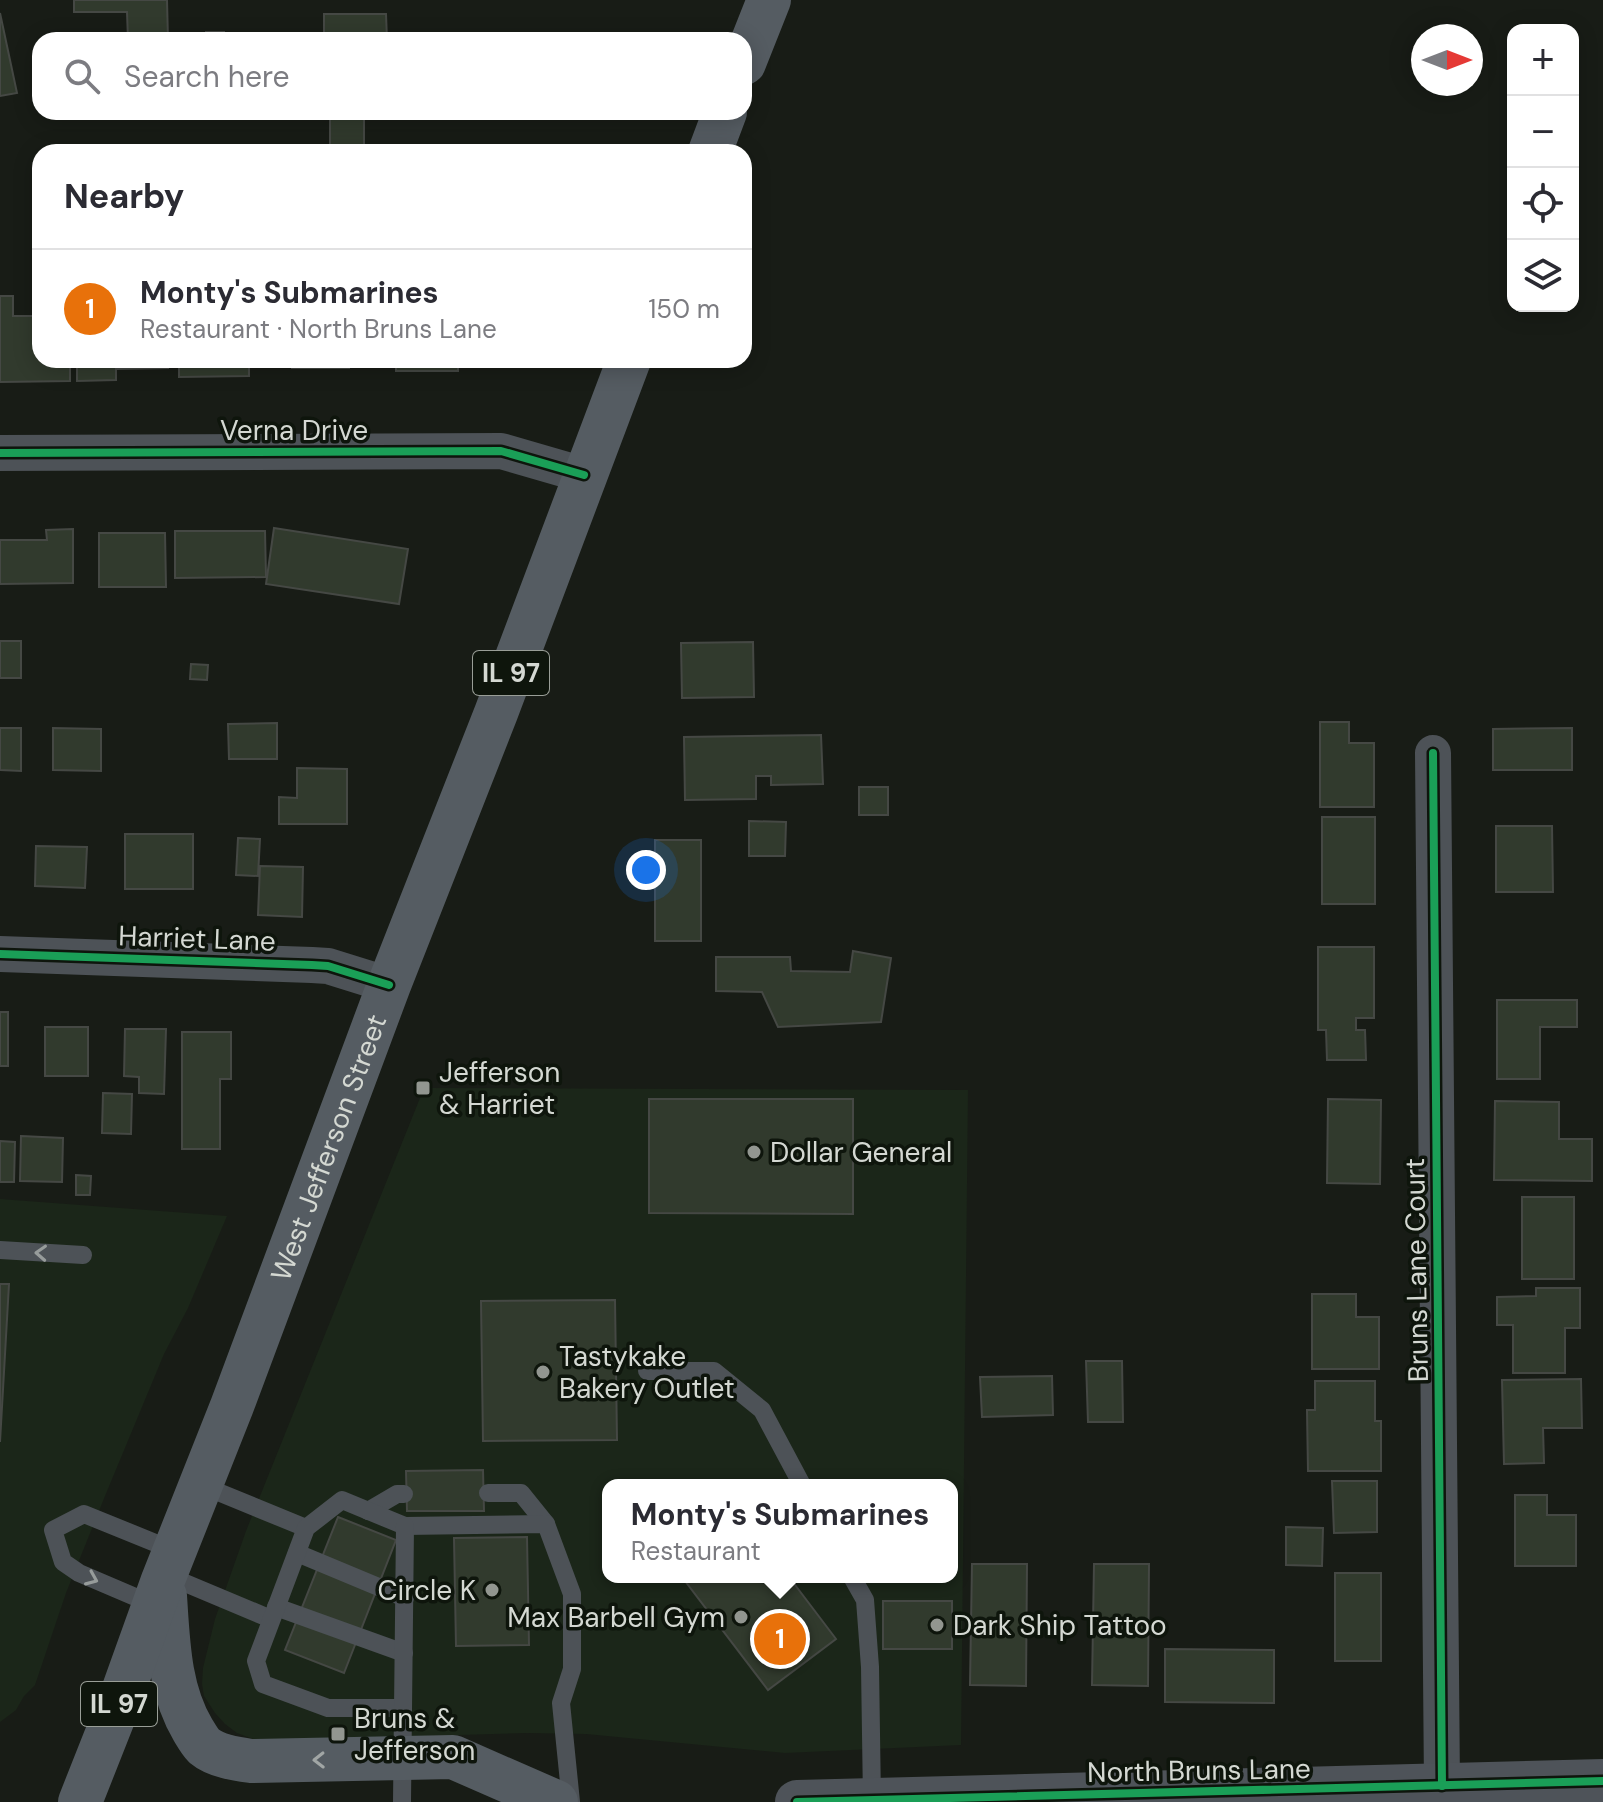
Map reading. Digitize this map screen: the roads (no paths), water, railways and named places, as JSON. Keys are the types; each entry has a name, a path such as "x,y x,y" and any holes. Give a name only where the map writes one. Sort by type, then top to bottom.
{"main road":[{"path":"752,43 769,0"},
{"path":"713,144 722,120"},
{"name":"West Jefferson Street","path":"80,1802 626,368"},
{"path":"164,1578 170,1658 178,1701 204,1746 229,1757 251,1761 453,1757 556,1802"},
{"name":"North Bruns Lane","path":"797,1802 1442,1786 1601,1788"}],"street":[{"name":"Verna Drive","path":"0,453 501,451 584,475"},
{"name":"Bruns Lane Court","path":"1433,753 1442,1786"},
{"name":"Harriet Lane","path":"0,954 328,966 389,985"}],"lane":[{"path":"0,1250 83,1255"},
{"path":"647,1371 714,1371 762,1410 799,1479"},
{"path":"201,1485 306,1528"},
{"path":"488,1493 521,1493 546,1524 572,1594 572,1669 561,1703 571,1802"},
{"path":"368,1511 397,1494 404,1494"},
{"path":"403,1708 328,1708 263,1684 256,1661 306,1528 342,1500 405,1526 546,1524"},
{"path":"164,1578 84,1514 53,1530 63,1562 79,1573 164,1578 404,1653"},
{"path":"402,1802 405,1526"},
{"path":"297,1553 405,1598"},
{"path":"855,1583 865,1600 870,1667 872,1800"}],"place":[{"name":"Jefferson & Harriet","path":"423,1088"},
{"name":"Dollar General","path":"754,1152"},
{"name":"Tastykake Bakery Outlet","path":"543,1372"},
{"name":"Circle K","path":"492,1590"},
{"name":"Max Barbell Gym","path":"741,1617"},
{"name":"Dark Ship Tattoo","path":"937,1625"},
{"name":"Monty's Submarines","path":"780,1639"},
{"name":"Bruns & Jefferson","path":"338,1734"}]}
